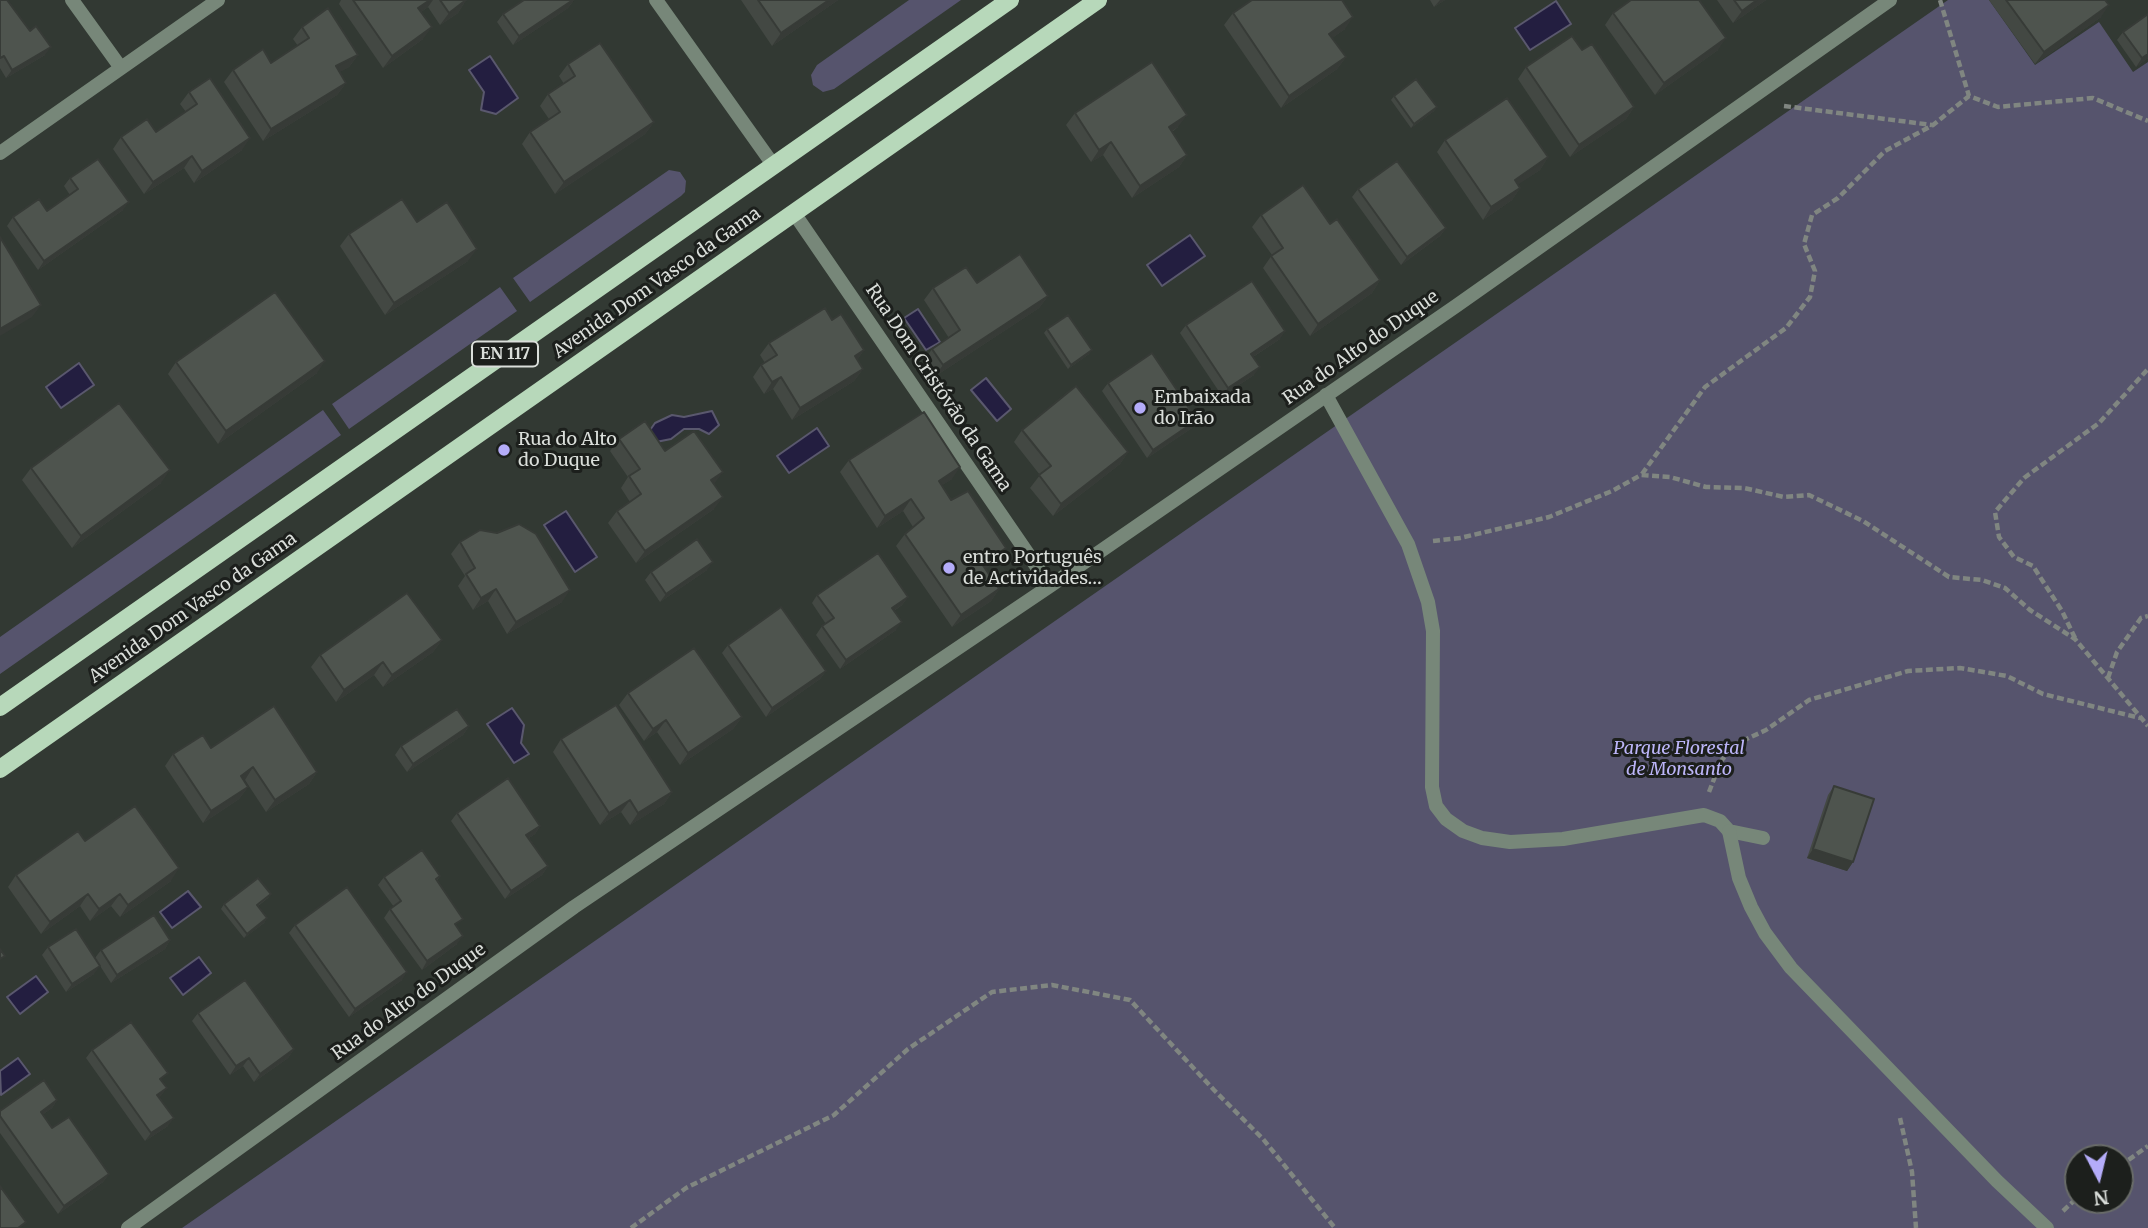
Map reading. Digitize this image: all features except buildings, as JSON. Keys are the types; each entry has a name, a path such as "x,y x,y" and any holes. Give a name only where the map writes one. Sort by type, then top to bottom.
{"main road":[{"name":"Avenida Dom Vasco da Gama","path":"0,707 1010,0"},
{"name":"Avenida Dom Vasco da Gama","path":"0,769 1098,0"}],"street":[{"path":"72,0 121,68"},
{"path":"0,153 218,0"},
{"path":"656,0 774,166"},
{"name":"Rua do Alto do Duque","path":"128,1228 574,907 1050,586 1890,0"},
{"name":"Rua Dom Cristóvão da Gama","path":"794,213 1050,586"},
{"path":"1326,395 1408,544 1428,602 1433,631 1432,787 1436,806 1447,819 1464,831 1482,838 1510,842 1563,839 1704,814 1720,821 1729,831 1739,878 1765,933 1791,968 1997,1181 2047,1228"},
{"path":"1729,831 1763,838"}],"path":[{"path":"1940,0 1969,96"},
{"path":"1969,96 1998,107 2093,98 2148,121"},
{"path":"1408,544 1460,538 1549,517 1612,491 1641,475 1705,387 1786,328 1810,298 1815,271 1804,244 1812,215 1838,198 1885,151 1933,125 1969,96"},
{"path":"1747,100 1933,125"},
{"path":"2148,369 2099,423 2024,478 1995,512 1999,537 2014,557 2033,566 2062,611 2075,639 2148,726"},
{"path":"1641,475 1670,477 1706,487 1744,488 1784,498 1809,495 1863,521 1950,577 1982,580 2005,589 2030,610 2075,639"},
{"path":"2108,678 2117,652 2141,618 2148,616"},
{"path":"1704,814 1710,785 1721,761 1736,744 1766,730 1809,700 1908,671 1960,668 2007,676 2043,694 2141,718"},
{"path":"631,1228 686,1188 834,1115 908,1049 992,992 1052,985 1130,1000 1263,1139 1335,1228"},
{"path":"1889,1070 1912,1172 1916,1228"}],"green space":[{"path":"909,0 961,0 834,89 823,92 813,85 811,75 817,65"},
{"name":"Parque Florestal de Monsanto","path":"1948,0 1989,0 2035,65 2099,22 2133,72 2148,62 2148,1228 182,1228"},
{"path":"669,170 680,172 686,181 685,192 681,196 530,302 513,278"},
{"path":"500,287 517,311 349,429 332,404"},
{"path":"323,410 341,435 0,674 0,637"}],"shaded area":[{"path":"1556,1 1571,24 1530,50 1515,28"},
{"path":"490,56 518,98 496,114 481,110 484,92 469,70"},
{"path":"1190,235 1205,256 1162,286 1147,265"},
{"path":"918,309 940,342 926,350 904,318"},
{"path":"79,363 94,385 61,408 46,387"},
{"path":"986,378 1011,409 997,421 971,390"},
{"path":"712,411 719,425 709,434 699,429 684,429 671,439 656,442 648,433 655,423 672,415 684,417"},
{"path":"817,428 829,446 789,473 777,456"},
{"path":"566,511 597,557 575,572 544,525"},
{"path":"512,708 524,725 521,743 529,754 514,763 487,724"},
{"path":"188,891 201,907 172,928 160,912"},
{"path":"199,957 211,973 183,995 170,978"},
{"path":"36,976 48,992 20,1014 7,997"},
{"path":"18,1058 30,1074 1,1095 0,1071"}],"place":[{"name":"Embaixada do Irão","path":"1140,408"},
{"name":"Rua do Alto do Duque","path":"504,450"},
{"name":"entro Português de Actividades…","path":"949,568"}]}
